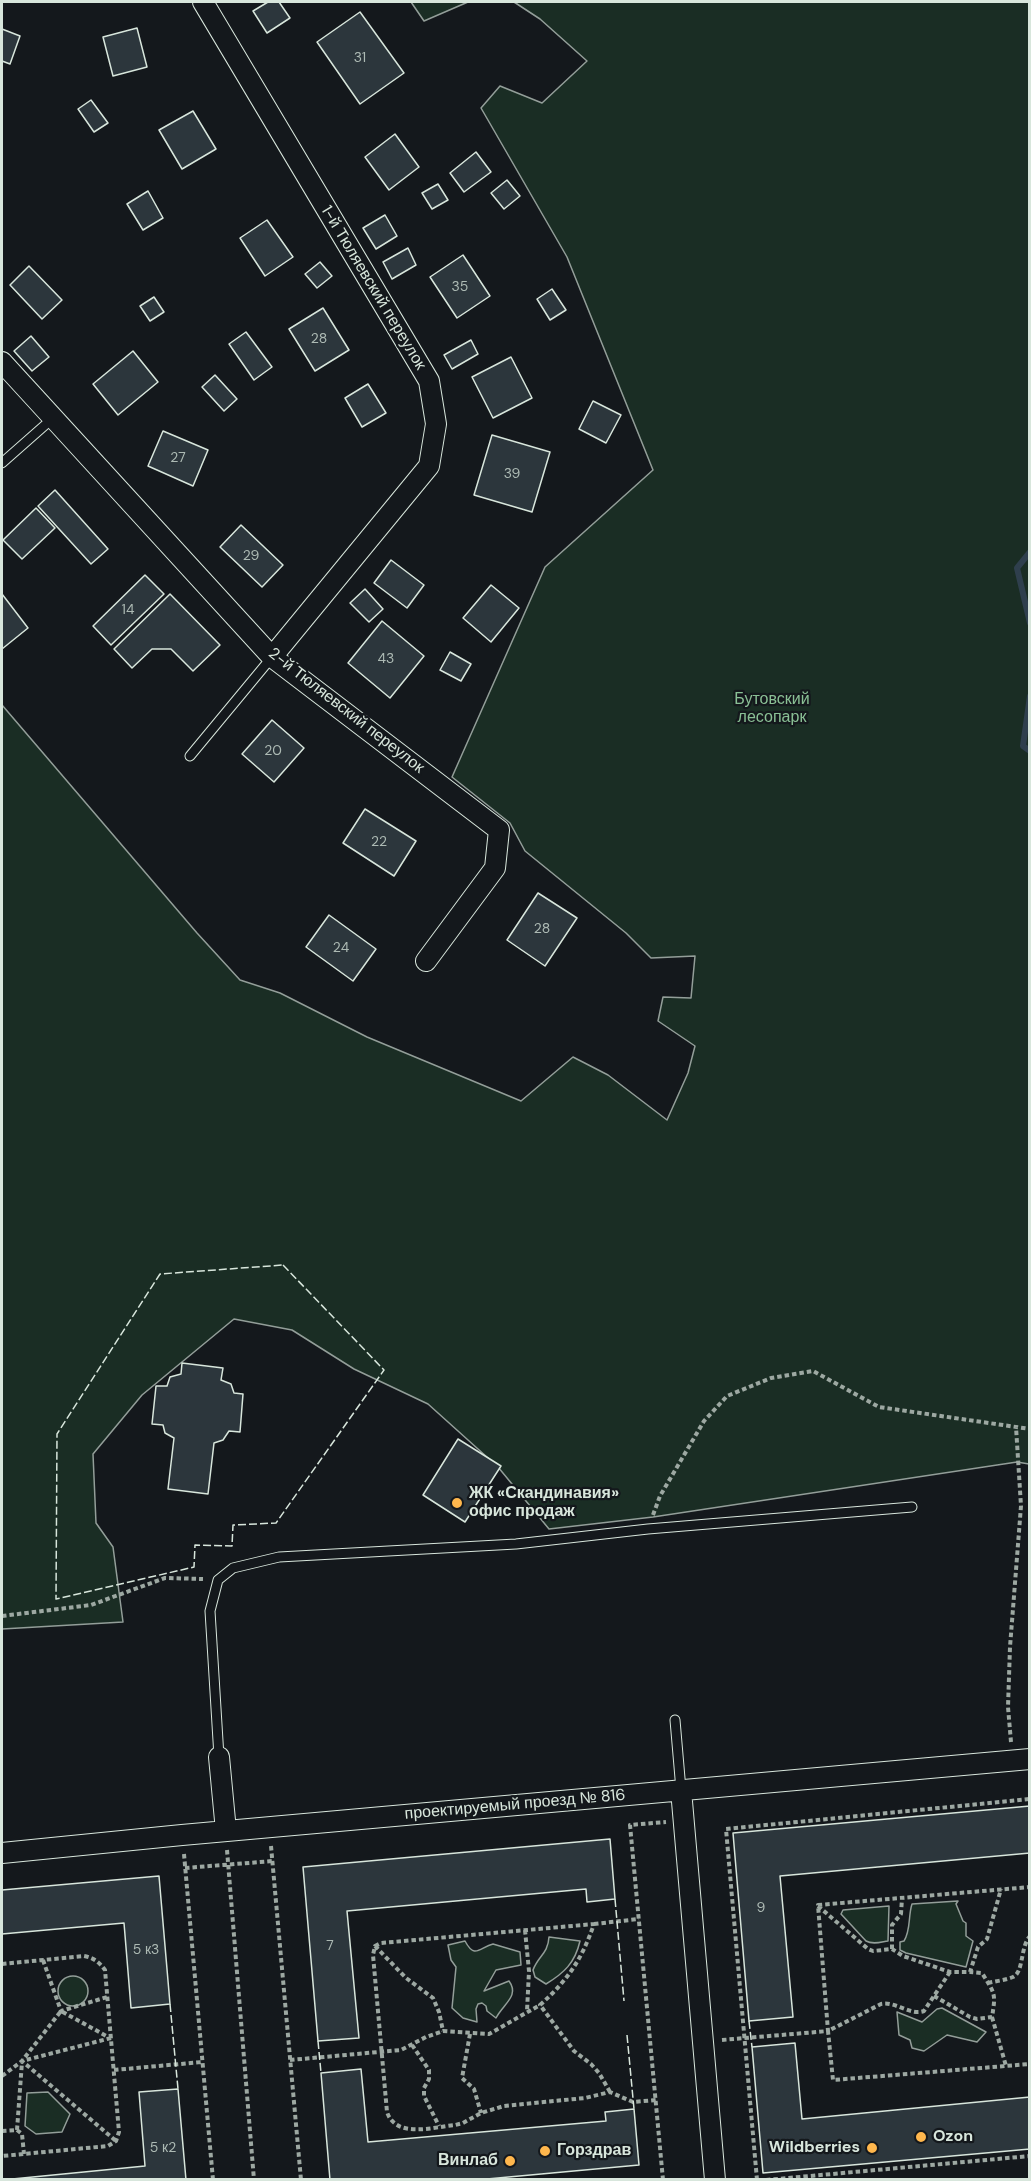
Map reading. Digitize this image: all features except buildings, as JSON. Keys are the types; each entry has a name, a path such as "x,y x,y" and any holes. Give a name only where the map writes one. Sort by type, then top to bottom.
{"street":[{"name":"1-й Тюляевский переулок","path":"203,2 429,381 436,424 429,466 272,657"},
{"name":"2-й Тюляевский переулок","path":"2,362 272,657 499,830 495,867 426,961"},
{"path":"219,1757 226,1831"},
{"name":"проектируемый проезд № 816","path":"2,1853 1021,1760"},
{"path":"681,1791 715,2180"}],"lane":[{"path":"2,463 53,418"},
{"path":"190,756 272,657"},
{"path":"219,1757 210,1611 218,1580 233,1568 279,1557 516,1544 648,1529 912,1507"},
{"path":"675,1720 681,1791"}],"path":[{"path":"648,1529 660,1496 704,1421 727,1396 771,1378 813,1371 879,1407 1029,1429"},
{"path":"1016,1427 1021,1506 1010,1647 1008,1707 1021,1760"},
{"path":"2,1616 91,1605 165,1578"},
{"path":"757,2180 726,1829 1029,1799"},
{"path":"663,2180 630,1825 683,1820"},
{"path":"226,1831 254,2180"},
{"path":"213,2180 185,1868 273,1861 301,2180"},
{"path":"818,1905 1029,1887"},
{"path":"970,1972 978,1947 987,1940 1000,1889"},
{"path":"891,1949 892,1925 901,1914 902,1898"},
{"path":"818,1905 868,1949 873,1951 891,1949 903,1956 950,1972 982,1973 994,1991 992,2017 1006,2066"},
{"path":"818,1905 833,2080 1029,2064"},
{"path":"375,1946 381,1943 639,1919"},
{"path":"290,2060 401,2050 443,2031 483,2034 495,2031 540,2005 568,1977 587,1944 594,1924"},
{"path":"525,1930 529,1971 527,2012"},
{"path":"988,1983 1016,1976 1019,1972 1023,1945 1029,1936"},
{"path":"375,1946 373,1955 387,2112 390,2120 401,2128 459,2124 481,2113 504,2106 585,2098 610,2092"},
{"path":"375,1946 406,1978 433,1998 443,2031"},
{"path":"2,1964 84,1956 100,1963 105,1970 119,2132 116,2141 108,2146 2,2156"},
{"path":"43,1960 61,2011 111,2038"},
{"path":"703,2042 828,2031 881,2004 888,2003 918,2013 924,2011 950,1972"},
{"path":"934,1996 970,2017 977,2019 992,2017"},
{"path":"2,2076 22,2061 61,2011 107,1997"},
{"path":"540,2005 574,2051 599,2073 610,2092 633,2102 656,2100"},
{"path":"470,2034 462,2078 474,2089 481,2113"},
{"path":"22,2061 111,2038"},
{"path":"412,2045 429,2070 424,2096 439,2126"},
{"path":"17,2130 22,2061"},
{"path":"22,2061 116,2141"},
{"path":"114,2070 202,2062"},
{"path":"2,2131 17,2130 22,2134 24,2154"},
{"path":"766,2180 1029,2156"}],"green space":[{"path":"411,2 468,2 424,21"},
{"name":"Бутовский лесопарк","path":"514,2 1029,2 1029,1464 1017,1462 653,1517 549,1529 498,1467 428,1404 354,1369 292,1330 234,1319 142,1395 93,1454 96,1523 113,1547 123,1622 2,1629 2,705 240,980 280,993 367,1037 521,1101 573,1057 608,1075 667,1120 688,1073 695,1046 658,1021 663,997 691,998 695,956 651,958 626,933 525,851 510,823 452,777 545,567 653,470 567,257 481,108 500,86 542,103 587,61 540,19"},
{"path":"958,1901 956,1904 966,1923 966,1936 973,1941 966,1967 900,1950 900,1942 904,1941 908,1932 912,1904"},
{"path":"889,1906 888,1941 871,1943 866,1941 841,1914 843,1910"},
{"path":"549,1937 580,1941 568,1967 546,1984 535,1977 533,1970 547,1947"},
{"path":"465,1941 475,1951 493,1944 520,1952 521,1965 496,1970 484,1991 509,1981 512,1986 512,1996 496,2018 487,2011 486,2006 482,2003 478,2004 476,2009 477,2022 463,2018 452,2008 456,1967 451,1960 448,1945"},
{"path":"73,1976 84,1980 88,1991 84,2002 73,2006 62,2002 58,1991 62,1980"},
{"path":"942,2008 986,2032 977,2042 947,2035 924,2051 912,2048 910,2040 899,2035 897,2012 922,2022 937,2009"},
{"path":"48,2092 70,2114 62,2132 36,2134 25,2126 27,2093"}],"waterway":[{"path":"1030,552 1017,568 1030,623"},
{"path":"1030,696 1023,746 1030,751"}],"fence":[{"path":"283,1265 384,1370 276,1523 233,1525 232,1546 195,1545 194,1567 56,1599 57,1434 160,1274 283,1265"},
{"path":"615,1899 624,2001"},
{"path":"170,2004 178,2089"},
{"path":"749,2021 752,2047"},
{"path":"627,2035 634,2109"},
{"path":"318,2041 321,2073"}],"place":[{"name":"ЖК «Скандинавия» офис продаж","path":"457,1503"},
{"name":"Ozon","path":"921,2137"},
{"name":"Wildberries","path":"872,2148"},
{"name":"Горздрав","path":"545,2151"},
{"name":"Винлаб","path":"510,2161"}]}
